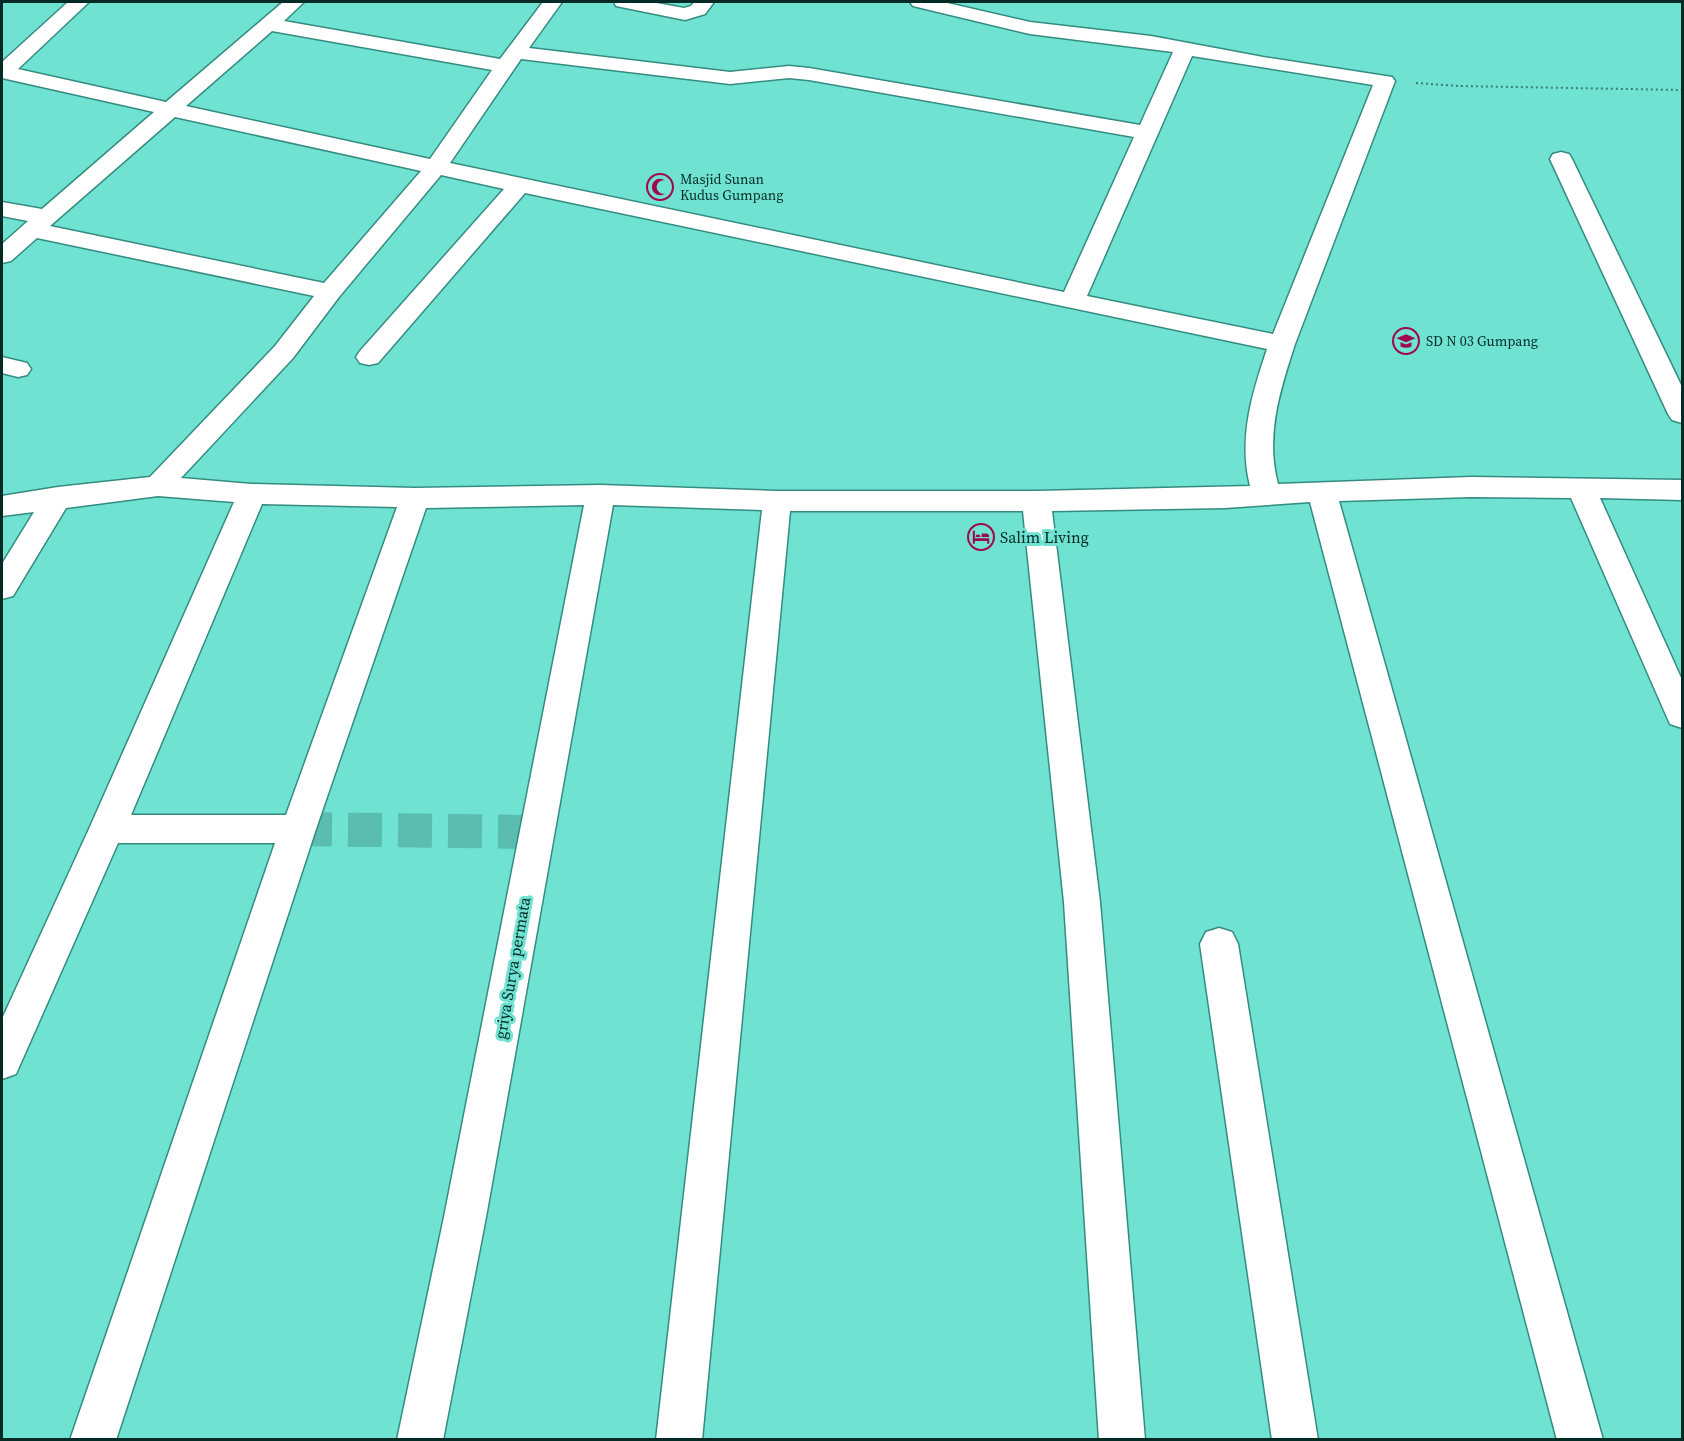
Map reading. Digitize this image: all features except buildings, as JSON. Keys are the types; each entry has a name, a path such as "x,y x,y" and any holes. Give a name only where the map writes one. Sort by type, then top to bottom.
{"street":[{"path":"2,72 80,2"},
{"path":"2,256 294,2"},
{"path":"158,486 284,352 330,292 436,167 510,59 553,2"},
{"path":"623,2 686,14 698,10 704,2"},
{"path":"920,2 1030,28 1151,42 1263,63 1385,81 1282,344 1260,409 1257,442 1261,475 1268,494"},
{"path":"268,24 510,59 730,78 789,72 810,74 1146,133"},
{"path":"1072,301 1185,48"},
{"path":"2,72 169,111 1282,344"},
{"path":"1561,159 1683,414"},
{"path":"369,357 520,185"},
{"path":"2,209 40,223 330,292"},
{"path":"2,506 58,497 158,486 251,494 415,498 600,495 777,501 1225,498 1268,494 1471,487 1683,490"},
{"path":"1581,489 1683,715"},
{"path":"1322,492 1580,1440"},
{"path":"2,1061 107,829 243,518 251,494"},
{"name":"griya Surya permata","path":"420,1440 465,1217 600,495"},
{"path":"2,588 58,497"},
{"path":"93,1440 298,829 415,498"},
{"path":"679,1440 777,501"},
{"path":"1037,501 1049,625 1082,902 1122,1440"},
{"path":"107,829 298,829"},
{"path":"1219,944 1294,1440"}],"path":[{"path":"1385,81 1459,86 1683,90"}],"tunnel":[{"path":"298,829 537,832"}],"place":[{"name":"Masjid Sunan Kudus Gumpang","path":"660,187"},
{"name":"SD N 03 Gumpang","path":"1406,341"},
{"name":"Salim Living","path":"981,537"}]}
